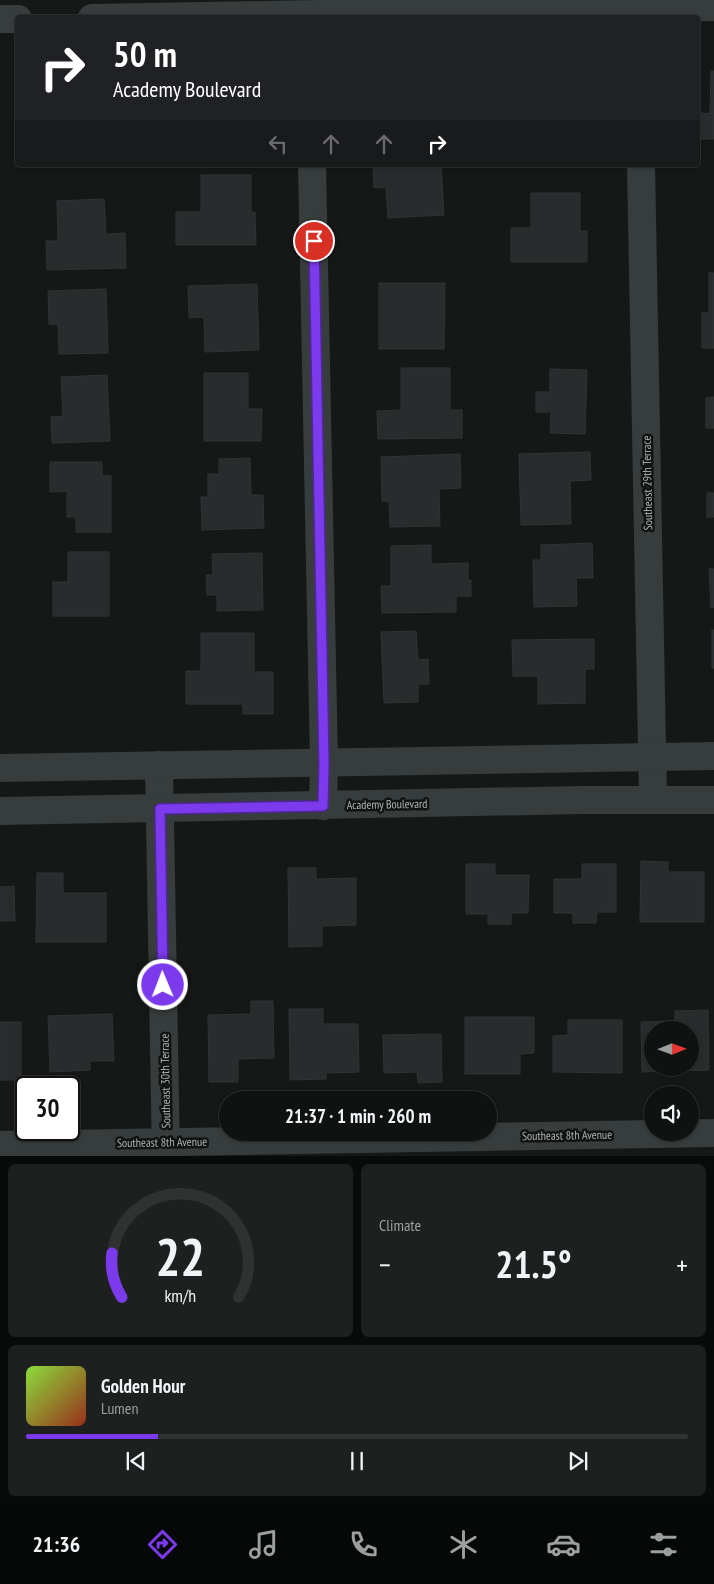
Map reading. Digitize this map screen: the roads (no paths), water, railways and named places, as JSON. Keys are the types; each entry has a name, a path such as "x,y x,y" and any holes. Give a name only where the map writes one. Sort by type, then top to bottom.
{"street":[{"path":"419,15 638,13 714,7"},
{"path":"0,19 15,19"},
{"path":"312,167 324,763 323,806"},
{"name":"Southeast 29th Terrace","path":"641,167 654,800"},
{"path":"0,768 714,756"},
{"name":"Southeast 30th Terrace","path":"159,765 166,1149"},
{"name":"Academy Boulevard","path":"0,811 714,800"},
{"name":"Southeast 8th Avenue","path":"0,1145 166,1149 714,1133"}]}
